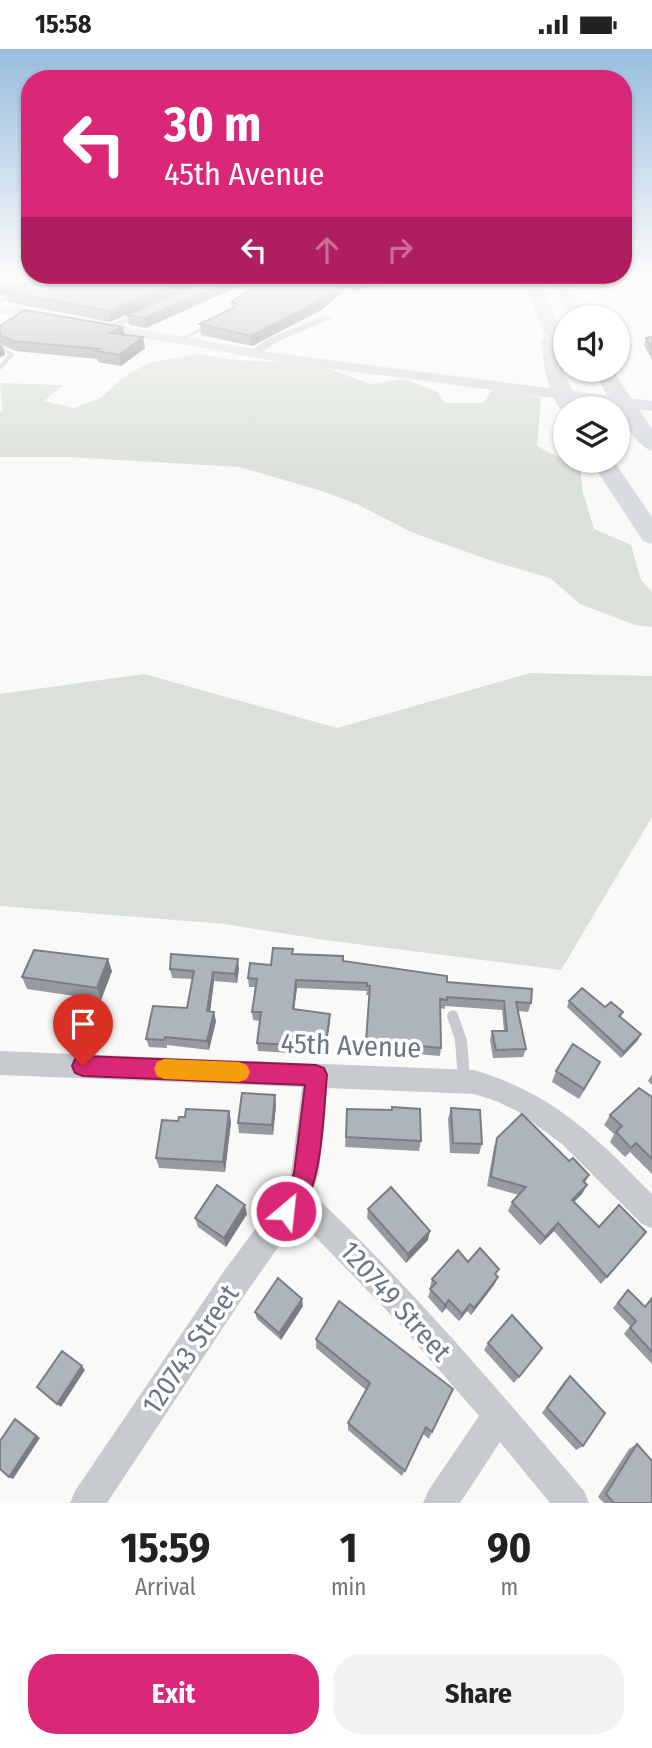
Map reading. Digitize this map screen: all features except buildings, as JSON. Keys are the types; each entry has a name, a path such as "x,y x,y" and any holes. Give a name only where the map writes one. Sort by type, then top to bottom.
{"highway":[{"path":"550,345 553,370 565,396"},
{"path":"609,382 652,444"},
{"path":"630,469 652,497"},
{"path":"610,473 652,536"}],"street":[{"path":"202,345 651,406"},
{"path":"253,353 265,345"},
{"name":"45th Avenue","path":"0,1063 464,1081 492,1086 522,1098 552,1118 652,1214"},
{"path":"296,1198 305,1173 316,1075"},
{"name":"120749 Street","path":"296,1198 347,1245 499,1415 572,1503"},
{"name":"120743 Street","path":"87,1503 235,1282 296,1198"},
{"path":"440,1503 499,1415"}],"lane":[{"path":"0,348 12,354 0,368"},
{"path":"453,1016 461,1040 464,1081"}],"shaded area":[{"path":"196,354 238,360 316,364 370,384 404,379 437,392 445,403 483,403 495,385 541,398 537,446 553,454 553,473 581,473 583,493 594,529 631,545 641,580 652,592 652,627 635,625 580,604 550,578 411,532 357,504 322,491 239,467 68,457 0,457 0,413 3,412 0,383 63,385 44,401 74,408 101,398 121,379 148,363"},
{"path":"530,673 652,676 652,817 561,970 325,940 225,924 0,906 0,694 144,674 337,728"}],"slow traffic":[{"path":"164,1069 239,1072"}],"route":[{"path":"83,1066 316,1075 305,1173 296,1198 286,1211"}]}
